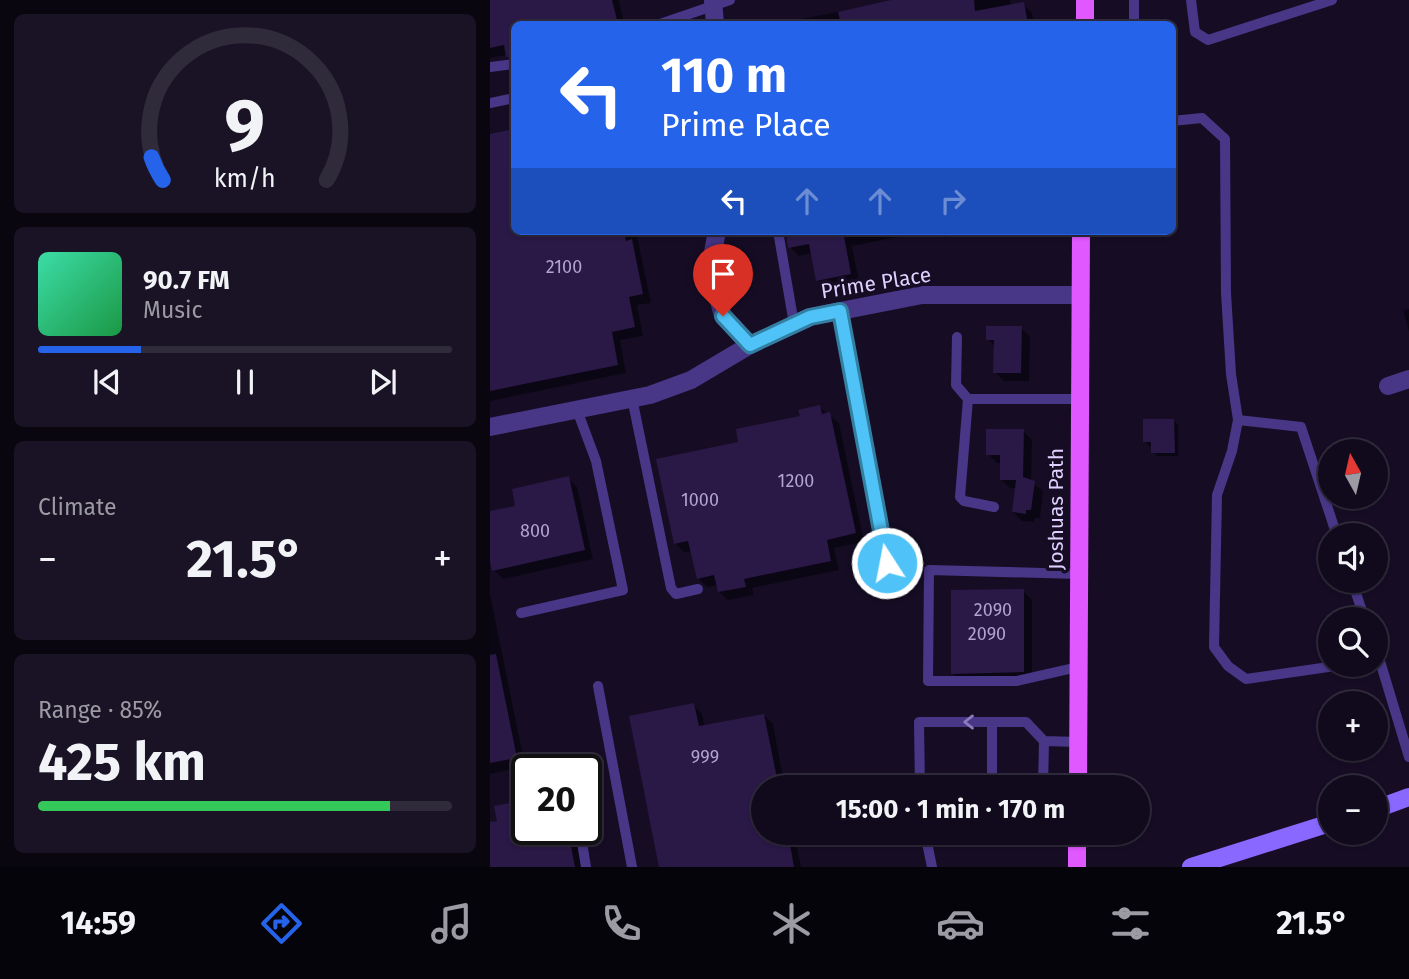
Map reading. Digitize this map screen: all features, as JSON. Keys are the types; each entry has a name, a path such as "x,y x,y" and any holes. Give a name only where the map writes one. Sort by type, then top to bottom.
{"main road":[{"path":"1085,0 1085,21"},
{"name":"Joshuas Path","path":"1078,775 1081,235"},
{"path":"1388,805 1409,797"},
{"path":"1196,866 1318,827"},
{"path":"1076,867 1077,845"}],"street":[{"path":"716,235 710,268 723,316 750,345"},
{"name":"Prime Place","path":"490,426 632,398 691,380 750,345 810,317 922,295 1080,295"},
{"path":"1388,386 1409,379"}],"lane":[{"path":"1134,0 1134,21"},
{"path":"1191,0 1195,32 1208,40 1332,0"},
{"path":"671,21 718,8"},
{"path":"490,67 511,64"},
{"path":"490,103 511,99"},
{"path":"1176,121 1202,118 1225,139 1226,293 1231,374 1238,420 1232,451 1217,495 1214,647 1228,666 1246,679 1318,668"},
{"path":"779,235 794,324"},
{"path":"840,311 892,589"},
{"path":"957,337 956,385 968,399 960,497 964,501 994,507"},
{"path":"632,398 671,589 676,594 698,589"},
{"path":"968,399 1080,399"},
{"path":"521,613 623,590 596,461 577,410"},
{"path":"1238,420 1301,427 1333,523"},
{"path":"1078,667 1017,681 928,681 929,570 1079,574"},
{"path":"1383,677 1409,757"},
{"path":"598,686 632,867"},
{"path":"920,775 919,722 1026,722 1044,741 1078,742"},
{"path":"992,722 998,769 996,775"},
{"path":"1040,775 1044,741"},
{"path":"582,845 586,867"},
{"path":"927,845 932,867"}],"building":[{"path":"490,0 612,0 617,21 511,21 511,57 506,57 504,45 490,48"},
{"path":"891,0 974,0 975,11 1024,2 1027,21 840,21 838,12"},
{"path":"511,130 511,235 625,235 626,241 632,239 643,294 629,297 635,327 612,332 618,365 490,391 490,134"},
{"path":"786,235 844,235 851,274 816,281 809,244 788,248"},
{"path":"986,326 1022,326 1021,373 993,373 994,340 986,340"},
{"path":"820,405 822,414 830,412 856,533 827,540 831,561 744,579 746,587 718,592 714,575 697,579 688,541 674,544 656,459 738,442 736,429 800,416 798,410"},
{"path":"1143,419 1174,419 1175,453 1151,453 1151,442 1143,442"},
{"path":"986,429 1024,429 1023,477 1035,481 1031,510 1026,510 1026,514 1012,512 1016,480 1000,480 1000,455 986,455"},
{"path":"569,476 585,550 492,571 490,511 515,506 512,489"},
{"path":"1024,589 1024,672 951,674 951,590"},
{"path":"496,654 516,754 511,754 511,759 490,763 490,655"},
{"path":"694,703 699,726 764,714 776,775 751,775 751,845 790,845 794,867 659,867 629,716"},
{"path":"511,803 511,845 571,845 575,867 490,867 490,822 497,821 494,806"}],"route":[{"path":"723,316 750,345 810,317 840,311 887,563"}]}
